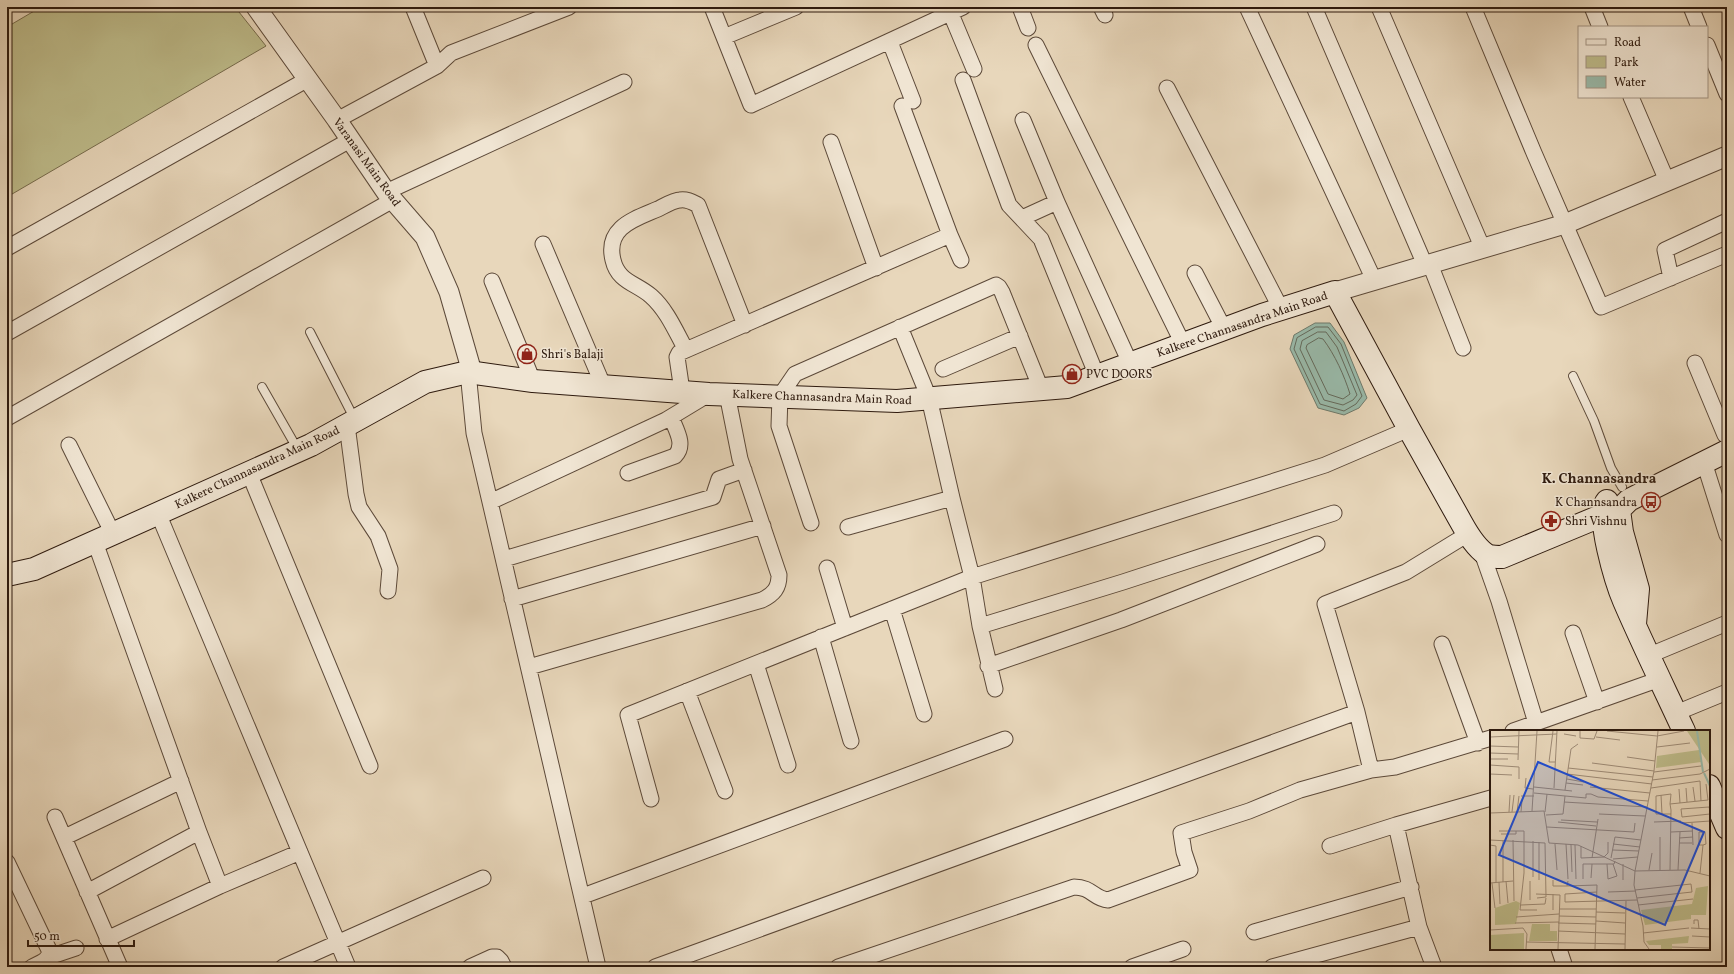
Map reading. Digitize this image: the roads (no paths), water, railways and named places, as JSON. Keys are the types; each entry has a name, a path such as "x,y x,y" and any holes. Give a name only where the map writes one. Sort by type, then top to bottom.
{"main road":[{"name":"Kalkere Channasandra Main Road","path":"7,575 34,569 298,451 424,382 470,372 533,381 718,394 897,401 1067,387 1224,329 1335,292 1409,429 1475,542"},
{"path":"1475,542 1489,556 1502,558 1611,512 1726,440"},
{"path":"1680,722 1623,600 1606,543 1611,512 1605,504 1622,487 1690,463"},
{"path":"1710,788 1727,828"}],"street":[{"name":"Varanasi Main Road","path":"256,7 390,196 425,237 449,292 470,372"},
{"path":"413,7 437,66"},
{"path":"337,120 437,66 451,52 569,7"},
{"path":"712,7 751,105 957,10 974,69"},
{"path":"724,37 796,7"},
{"path":"1020,7 1028,28"},
{"path":"1246,7 1374,280"},
{"path":"1314,7 1463,348"},
{"path":"1379,7 1483,249"},
{"path":"1473,7 1601,307 1727,254"},
{"path":"1592,7 1600,26"},
{"path":"1691,7 1699,26"},
{"path":"890,42 908,104 950,235 961,260"},
{"path":"1036,45 1183,344"},
{"path":"1708,48 1727,94"},
{"path":"7,248 308,80"},
{"path":"963,80 1009,205 1042,238 1097,376"},
{"path":"7,418 390,196 624,82"},
{"path":"1167,88 1281,309"},
{"path":"1631,98 1667,181"},
{"path":"1023,120 1057,202 1130,364"},
{"path":"7,333 350,140"},
{"path":"831,142 876,268"},
{"path":"1335,292 1565,224 1727,156"},
{"path":"686,350 672,323 661,308 651,296 623,278 617,272 613,258 613,244 617,232 625,223 680,199 690,201 698,205 745,325"},
{"path":"1022,218 1057,202"},
{"path":"1671,278 1665,250 1727,221"},
{"path":"682,391 677,357 679,353 950,235"},
{"path":"543,244 603,385"},
{"path":"1194,273 1224,329"},
{"path":"492,282 533,381"},
{"path":"811,523 779,426 780,396 795,374 996,286 999,287 1002,292 1040,389"},
{"path":"900,327 929,398 972,577 988,666 995,689"},
{"path":"943,369 1020,336"},
{"path":"1695,363 1726,440"},
{"path":"470,372 474,433 583,896 598,967"},
{"path":"490,502 718,394 779,575 779,583 775,591 771,596 762,600 529,667"},
{"path":"628,473 675,456 680,451 681,444 671,417"},
{"path":"351,422 356,494 359,507 378,536 390,569 388,591"},
{"path":"651,799 628,715 972,577 1325,465 1409,429"},
{"path":"69,445 104,538 181,781 220,886"},
{"path":"1690,463 1727,535"},
{"path":"504,559 714,497 719,479 744,470"},
{"path":"249,473 370,766"},
{"path":"848,527 952,498"},
{"path":"158,513 348,967"},
{"path":"980,626 1123,582 1334,513"},
{"path":"512,599 763,526"},
{"path":"1371,770 1357,712 1325,604 1406,572 1475,542 1499,601 1536,723"},
{"path":"988,666 1121,620 1317,544"},
{"path":"828,568 845,628"},
{"path":"892,609 924,714"},
{"path":"1650,655 1727,623"},
{"path":"1573,633 1597,702"},
{"path":"822,637 851,741"},
{"path":"838,967 1074,887 1084,887 1098,897 1108,900 1144,888 1190,870 1184,852 1182,833 1249,811 1300,790 1371,770 1395,767 1485,741 1442,644"},
{"path":"756,664 788,765"},
{"path":"1517,730 1660,679"},
{"path":"687,691 725,791"},
{"path":"1680,722 1727,692"},
{"path":"655,967 1357,712"},
{"path":"583,896 1004,738"},
{"path":"65,837 181,781"},
{"path":"1330,846 1396,825 1490,798"},
{"path":"55,817 65,837 120,967"},
{"path":"1396,825 1419,927 1434,967"},
{"path":"87,892 199,832"},
{"path":"107,939 220,886 300,852"},
{"path":"7,862 50,952 49,957"},
{"path":"283,967 338,941 483,878"},
{"path":"1254,932 1410,887"},
{"path":"1272,967 1419,927"},
{"path":"32,967 45,961 49,957 76,948"},
{"path":"1132,967 1183,949"},
{"path":"1559,950 1565,967"},
{"path":"470,967 492,957 497,957 504,967"}],"lane":[{"path":"310,332 351,422"},
{"path":"1573,376 1594,421 1611,468 1622,487"},
{"path":"262,387 298,451"}],"water":[{"path":"1315,323 1330,323 1344,342 1367,398 1359,408 1344,415 1318,408 1290,349 1294,335"}],"place":[{"name":"Shri's Balaji","path":"527,354"},
{"name":"PVC DOORS","path":"1072,374"},
{"name":"K Channsandra","path":"1651,502"},
{"name":"Shri Vishnu","path":"1551,521"}],"district":[{"name":"K. Channasandra","path":"1599,478"}]}
